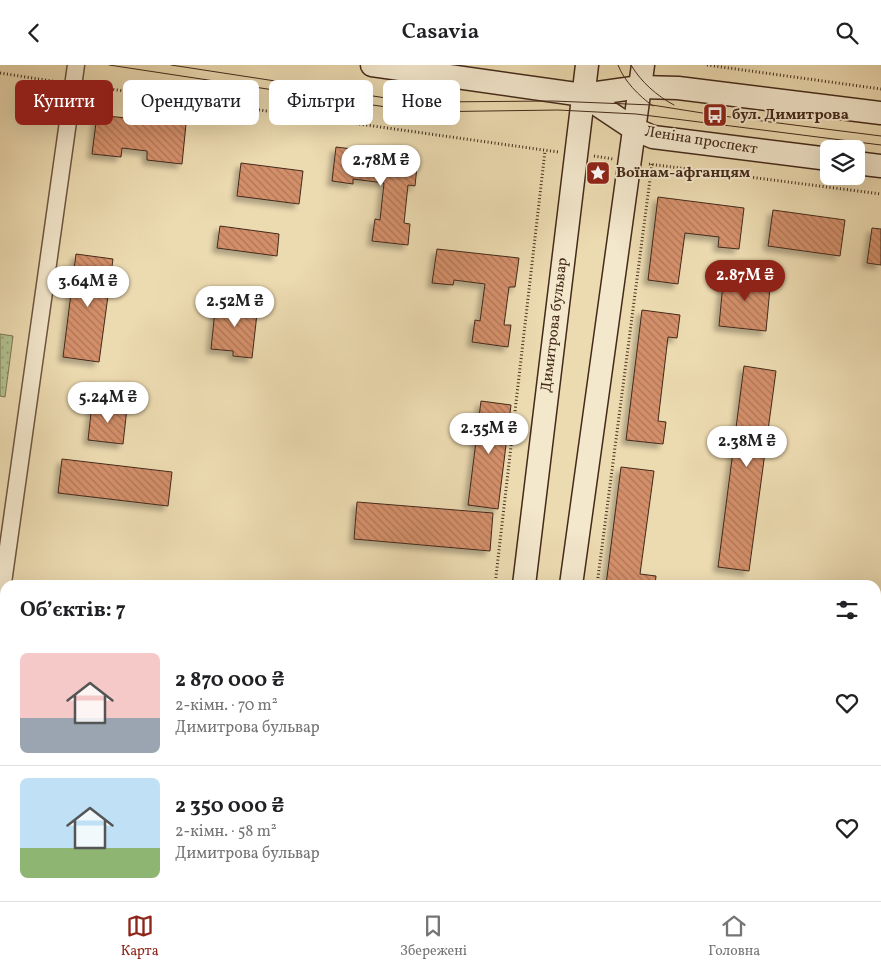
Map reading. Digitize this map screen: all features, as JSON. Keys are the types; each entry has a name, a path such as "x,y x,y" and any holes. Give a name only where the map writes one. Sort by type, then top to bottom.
{"street":[{"path":"74,80 76,65"},
{"name":"Леніна проспект","path":"372,65 583,95 634,129 654,137 820,158"},
{"name":"Димитрова бульвар","path":"525,580 587,65"},
{"path":"572,580 641,76"},
{"name":"Леніна проспект","path":"583,95 641,76 708,91 881,113"},
{"path":"1,580 6,507 67,125"},
{"path":"865,164 881,166"}],"path":[{"path":"707,65 881,89"},
{"path":"0,73 46,80"},
{"path":"113,90 545,151 881,194"},
{"path":"496,580 545,151"},
{"path":"598,580 652,165"}],"green space":[{"path":"0,334 13,336 5,397 0,396"}],"building":[{"path":"113,117 123,118 123,125 186,125 182,164 147,160 147,151 122,148 121,157 92,154 96,125 113,125"},
{"path":"336,147 418,157 415,186 408,185 404,223 410,224 408,245 372,241 375,219 380,220 384,183 353,179 353,184 332,181"},
{"path":"241,163 303,171 299,204 237,196"},
{"path":"658,197 744,208 739,249 718,247 719,237 685,233 678,284 648,280"},
{"path":"773,210 845,220 840,256 768,246"},
{"path":"220,226 279,234 277,256 217,248"},
{"path":"872,228 881,229 881,265 867,263"},
{"path":"437,249 519,258 515,287 509,287 504,325 511,325 508,347 472,342 475,320 480,321 485,284 454,280 453,285 432,283"},
{"path":"76,254 113,259 99,362 63,357"},
{"path":"724,272 771,277 766,331 719,326"},
{"path":"216,301 258,305 252,358 233,356 233,351 211,349"},
{"path":"642,310 680,315 677,338 668,337 658,421 666,422 663,444 626,440"},
{"path":"744,366 776,371 749,571 718,567"},
{"path":"481,401 511,405 498,509 468,505"},
{"path":"92,404 127,408 123,444 88,440"},
{"path":"62,459 172,472 168,506 58,493"},
{"path":"621,467 654,471 640,574 656,576 656,580 607,580"},
{"path":"357,502 493,513 490,551 354,539"}],"tram line":[{"path":"109,65 419,112 558,110 636,114 881,145"},
{"path":"171,65 399,100 435,102 553,101 652,105 881,136"},
{"path":"618,65 632,88 653,106"},
{"path":"631,65 650,88 674,105"}],"place":[{"name":"бул. Димитрова","path":"715,115"},
{"name":"Воїнам-афганцям","path":"598,173"}]}
